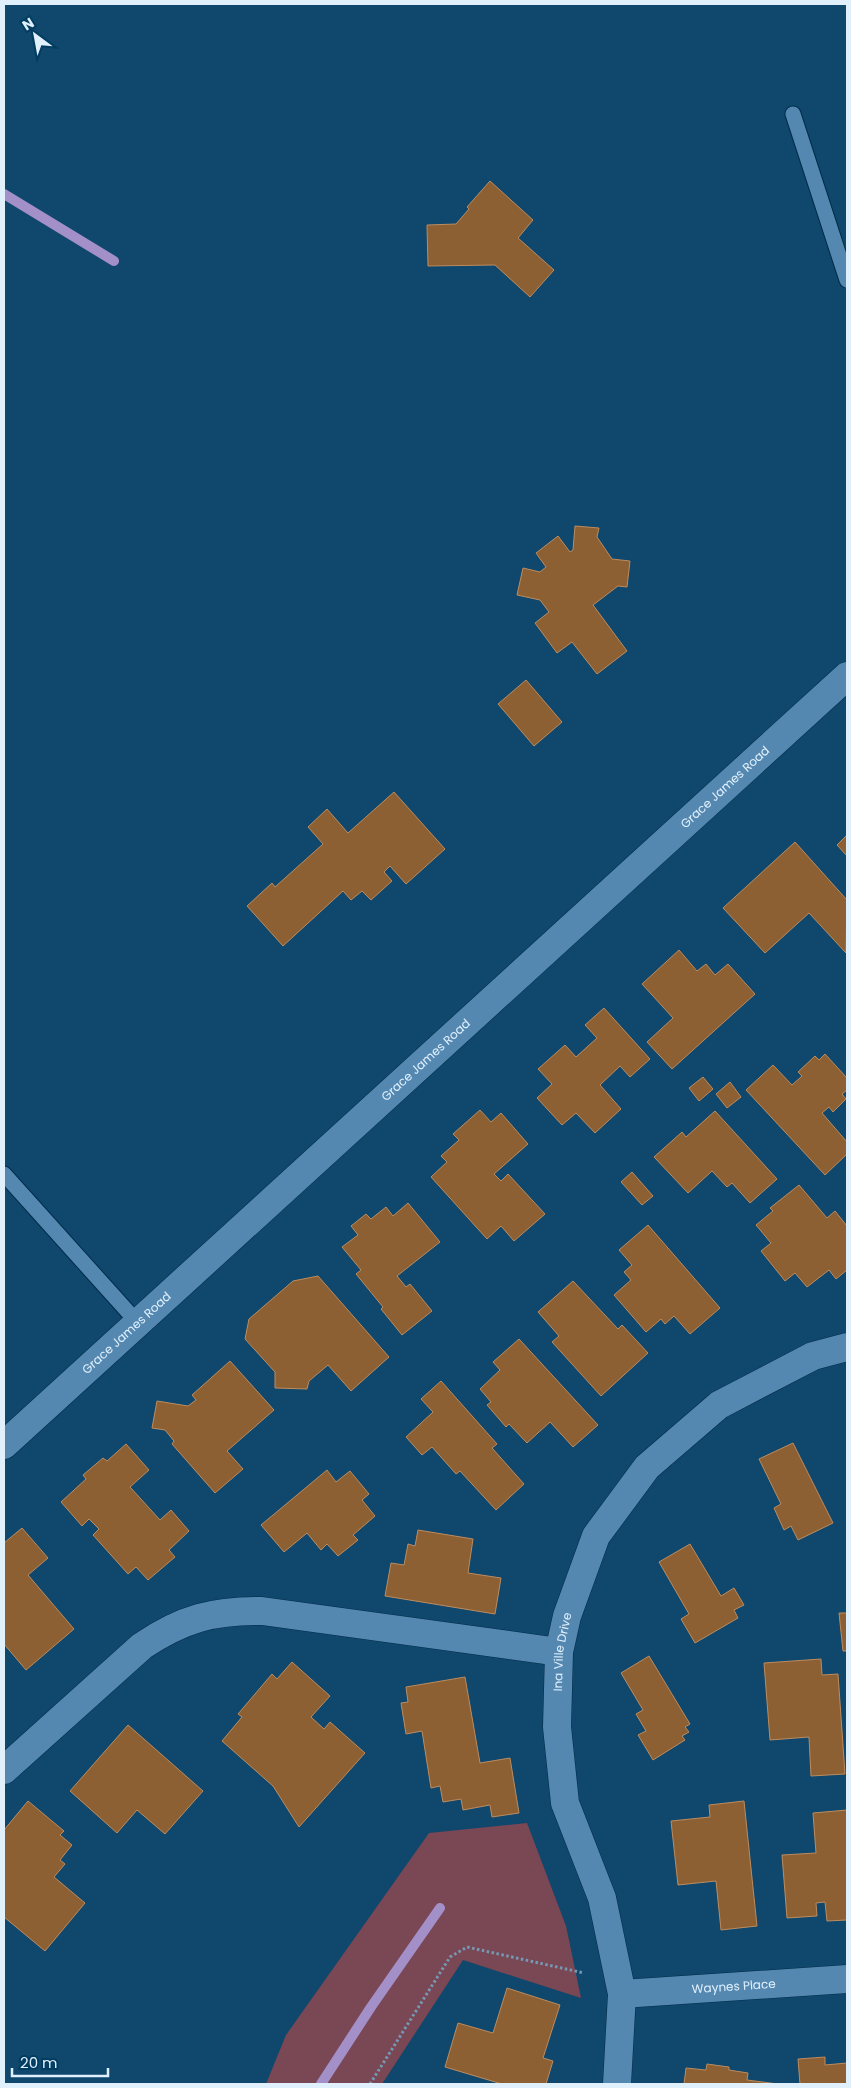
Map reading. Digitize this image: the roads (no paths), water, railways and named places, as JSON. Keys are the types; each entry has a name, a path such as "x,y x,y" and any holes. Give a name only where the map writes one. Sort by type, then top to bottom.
{"street":[{"name":"Grace James Road","path":"4,1445 847,676"},
{"name":"Ina Ville Drive","path":"617,2084 622,1994 602,1898 565,1803 557,1727 559,1652 567,1616 596,1536 647,1467 720,1404 813,1356 847,1347"},
{"path":"4,1770 142,1646 188,1620 214,1613 238,1610 262,1611 559,1652"},
{"name":"Waynes Place","path":"622,1994 847,1979"}],"lane":[{"path":"793,114 847,280"},
{"path":"4,1174 138,1323"}],"waterway":[{"path":"4,194 114,261"},
{"path":"321,2084 371,2007 440,1908"}]}
